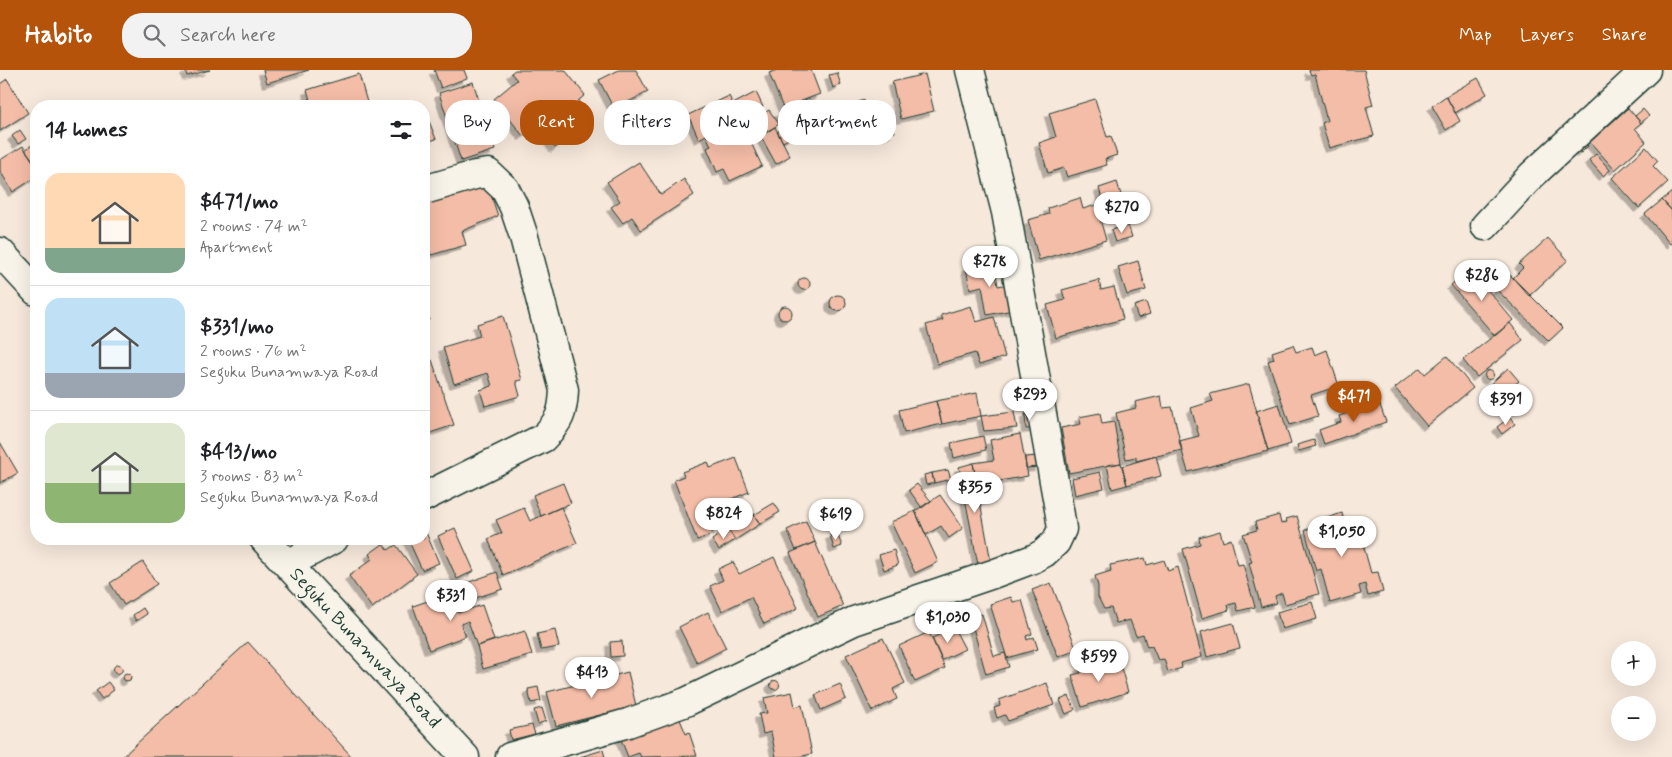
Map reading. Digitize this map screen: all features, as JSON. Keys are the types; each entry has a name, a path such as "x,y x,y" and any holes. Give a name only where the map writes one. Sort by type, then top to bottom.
{"street":[{"path":"510,757 628,723 686,702 854,621 1033,558 1044,553 1056,542 1062,529 1060,514 1008,222 991,146 970,70"},
{"path":"1485,226 1539,168 1646,70"},
{"path":"430,188 475,175 488,174 505,190 514,207 524,237 564,390 563,409 557,425 544,438 430,494"},
{"path":"0,252 30,284"},
{"name":"Seguku Bunamwaya Road","path":"270,545 465,757"},
{"path":"288,564 323,545"}],"building":[{"path":"185,70 210,70 187,76"},
{"path":"263,70 309,70 267,83"},
{"path":"434,70 464,70 467,78 441,88"},
{"path":"515,70 565,70 585,95 579,100 520,100 520,132 510,119 510,100 494,99 517,80 511,73"},
{"path":"619,70 636,70 648,92 632,100 609,100 599,80"},
{"path":"777,70 811,70 820,94 804,100 780,100 769,73"},
{"path":"1309,70 1364,70 1373,105 1366,107 1374,136 1329,148 1322,123 1327,121 1315,74 1311,75"},
{"path":"837,73 841,85 833,88 829,75"},
{"path":"359,74 366,100 310,100 307,90"},
{"path":"925,74 934,111 901,119 892,82"},
{"path":"1478,78 1487,94 1455,113 1446,96"},
{"path":"7,79 28,113 0,131 0,84"},
{"path":"473,82 479,100 445,100 445,112 439,93"},
{"path":"756,92 760,100 741,100"},
{"path":"729,96 731,100 720,100"},
{"path":"1446,96 1460,121 1446,130 1432,106"},
{"path":"1095,99 1107,137 1111,136 1117,155 1105,159 1107,165 1067,177 1064,168 1048,173 1039,143 1056,137 1049,113"},
{"path":"1628,108 1641,123 1635,128 1646,142 1615,170 1590,142"},
{"path":"700,109 699,139 690,119 690,114"},
{"path":"1643,109 1649,116 1641,123 1635,116"},
{"path":"768,111 778,125 768,132"},
{"path":"430,124 436,139 430,141"},
{"path":"775,127 778,133 778,145 784,145 790,156 776,164 766,145 768,145 768,131"},
{"path":"20,130 26,139 18,144 12,136"},
{"path":"1581,138 1588,146 1581,153 1574,145"},
{"path":"456,145 493,145 495,150 461,161"},
{"path":"752,145 762,166 730,181 724,169 717,172 707,148 711,146"},
{"path":"23,146 30,157 30,181 13,192 0,171 0,160"},
{"path":"30,146 30,156 25,150"},
{"path":"1646,147 1658,161 1653,166 1668,182 1639,208 1612,178"},
{"path":"1596,154 1610,170 1603,176 1589,160"},
{"path":"639,162 661,195 684,179 694,195 641,230 632,217 623,223 611,207 620,201 607,182"},
{"path":"1117,182 1126,211 1107,217 1099,188"},
{"path":"475,184 490,192 498,216 462,231 466,245 431,255 430,199"},
{"path":"1672,192 1672,211 1662,200"},
{"path":"1080,198 1083,209 1096,205 1106,240 1039,260 1028,220 1049,214 1048,208"},
{"path":"1662,200 1672,211 1672,243 1670,244 1645,214"},
{"path":"1128,225 1132,237 1115,242 1111,230"},
{"path":"1548,238 1568,260 1529,296 1513,278 1523,268 1519,264"},
{"path":"1138,261 1146,290 1127,295 1118,267"},
{"path":"994,262 998,286 1008,284 1013,310 987,315 982,286 970,289 966,267"},
{"path":"1470,269 1513,320 1495,336 1451,285"},
{"path":"1510,275 1563,328 1549,341 1496,289"},
{"path":"802,278 806,278 810,284 806,290 802,290 798,286 798,282"},
{"path":"1099,280 1101,290 1114,287 1123,319 1056,338 1047,305 1065,300 1062,290"},
{"path":"838,295 844,297 846,303 844,309 838,311 832,309 830,303 832,297"},
{"path":"1146,302 1150,314 1138,318 1134,306"},
{"path":"782,306 788,306 792,313 788,320 782,320 778,316 778,310"},
{"path":"971,306 976,322 994,317 1005,357 979,365 975,353 937,364 926,325 943,320 941,315"},
{"path":"503,316 522,380 516,381 520,396 485,406 480,390 492,386 488,373 454,384 443,347 480,336 477,324"},
{"path":"1510,323 1523,340 1477,377 1463,360"},
{"path":"1293,345 1296,352 1312,347 1315,355 1327,350 1339,386 1311,395 1318,416 1290,425 1268,361 1274,359 1272,352"},
{"path":"1447,356 1473,388 1427,426 1395,388 1420,368 1425,374"},
{"path":"432,360 454,425 430,433 430,361"},
{"path":"1508,368 1519,381 1504,394 1512,402 1505,409 1486,388"},
{"path":"1489,371 1493,375 1489,379 1485,375"},
{"path":"1249,384 1268,451 1188,472 1179,441 1199,436 1191,408 1213,401 1210,394"},
{"path":"977,393 981,416 942,424 936,401"},
{"path":"1161,396 1163,408 1172,407 1182,450 1136,461 1136,457 1126,459 1116,413 1136,408 1135,402"},
{"path":"936,401 942,424 904,433 899,410"},
{"path":"1379,402 1386,422 1324,444 1319,430 1341,422 1339,416"},
{"path":"1279,404 1291,444 1268,451 1256,411"},
{"path":"1014,412 1017,428 984,431 981,416"},
{"path":"1034,413 1035,428 1026,429 1025,414"},
{"path":"1100,413 1102,424 1114,422 1121,463 1069,473 1061,428 1081,424 1079,417"},
{"path":"1510,417 1515,424 1502,434 1497,427"},
{"path":"1020,434 1028,476 977,485 973,463 994,460 990,440"},
{"path":"983,436 986,450 954,458 951,443"},
{"path":"1314,440 1316,446 1299,451 1297,445"},
{"path":"0,442 18,473 0,483"},
{"path":"1038,456 1039,467 1026,468 1025,457"},
{"path":"1156,456 1161,476 1127,485 1122,466"},
{"path":"736,458 749,492 703,510 713,534 697,540 674,480 684,476 682,472 708,462 710,468"},
{"path":"973,463 991,562 978,565 959,467"},
{"path":"1121,463 1127,485 1112,489 1107,465"},
{"path":"948,470 951,479 934,483 932,473"},
{"path":"1100,472 1104,488 1075,495 1072,478"},
{"path":"932,473 934,483 926,485 924,475"},
{"path":"563,483 571,503 541,516 533,495"},
{"path":"917,484 931,501 922,508 909,490"},
{"path":"940,495 963,528 949,538 941,526 926,535 915,511"},
{"path":"774,503 780,512 760,524 754,515"},
{"path":"561,507 577,543 503,575 488,539 502,533 496,520 524,508 530,521"},
{"path":"749,507 760,524 735,540 724,523"},
{"path":"915,511 938,562 915,573 891,522"},
{"path":"1342,513 1344,521 1356,519 1371,573 1378,572 1383,592 1368,596 1365,584 1359,586 1361,594 1330,603 1321,569 1316,571 1305,530 1319,526 1318,521"},
{"path":"1279,515 1281,524 1287,522 1286,519 1297,516 1319,594 1285,604 1282,593 1275,596 1277,603 1261,607 1249,563 1252,562 1243,534 1257,530 1255,522"},
{"path":"806,521 815,542 796,550 787,530"},
{"path":"455,528 474,571 457,579 438,536"},
{"path":"728,529 735,540 719,550 712,540"},
{"path":"1220,531 1223,542 1231,539 1238,565 1243,564 1255,607 1238,611 1236,603 1228,605 1229,610 1202,618 1183,549 1200,544 1199,537"},
{"path":"837,533 842,546 834,549 830,535"},
{"path":"430,542 439,563 422,570 411,545 430,545"},
{"path":"815,542 843,606 818,617 790,553"},
{"path":"382,545 388,550 396,545 417,574 372,608 349,576 372,559 369,554"},
{"path":"894,550 898,565 884,570 879,555"},
{"path":"774,557 798,608 764,624 751,597 722,611 710,586 723,580 718,569 733,562 739,574"},
{"path":"1145,558 1147,565 1164,560 1168,571 1178,567 1202,657 1181,663 1182,668 1168,672 1164,659 1158,660 1152,646 1147,647 1143,634 1136,636 1130,620 1116,623 1111,608 1104,609 1098,597 1098,586 1095,576 1111,571 1110,565"},
{"path":"143,562 157,584 124,605 110,583"},
{"path":"497,572 503,589 466,601 461,585"},
{"path":"1051,583 1077,650 1058,657 1032,590"},
{"path":"451,593 458,613 482,605 494,640 477,646 468,621 461,624 466,636 429,650 413,606"},
{"path":"1011,597 1013,602 1022,600 1032,634 1026,636 1027,640 1034,637 1038,649 1007,658 990,604"},
{"path":"1312,602 1317,619 1282,629 1277,612"},
{"path":"143,608 147,614 136,621 133,615"},
{"path":"708,612 726,648 697,663 679,627"},
{"path":"982,614 994,656 1005,653 1009,667 986,674 970,617"},
{"path":"1233,623 1240,648 1207,657 1201,632"},
{"path":"954,628 965,649 942,660 932,638"},
{"path":"555,630 559,647 541,650 537,634"},
{"path":"525,631 532,655 483,669 477,646"},
{"path":"929,632 945,668 915,682 899,646"},
{"path":"883,638 905,683 893,689 897,699 872,711 846,655"},
{"path":"622,641 623,656 611,657 610,642"},
{"path":"248,642 352,757 122,757"},
{"path":"1105,659 1107,668 1120,664 1128,692 1082,707 1072,675 1081,673 1079,667"},
{"path":"118,665 122,669 118,673 114,669"},
{"path":"628,672 636,706 556,726 547,692"},
{"path":"127,673 131,677 127,681 123,677"},
{"path":"775,681 779,685 775,689 771,685"},
{"path":"108,682 114,690 102,699 96,691"},
{"path":"1047,683 1054,705 1008,721 1005,715 997,718 994,708 1000,706 999,700"},
{"path":"840,684 846,699 821,710 815,695"},
{"path":"538,687 541,701 531,703 528,689"},
{"path":"792,692 795,707 802,705 812,754 798,757 776,757 771,732 763,734 759,714 767,713 764,698"},
{"path":"1069,696 1075,710 1066,714 1060,700"},
{"path":"542,708 546,721 538,724 534,710"},
{"path":"679,717 686,734 689,732 697,756 641,757 639,753 628,757 620,737"},
{"path":"532,725 535,734 511,740 509,730"},
{"path":"603,750 605,757 580,757"}]}
